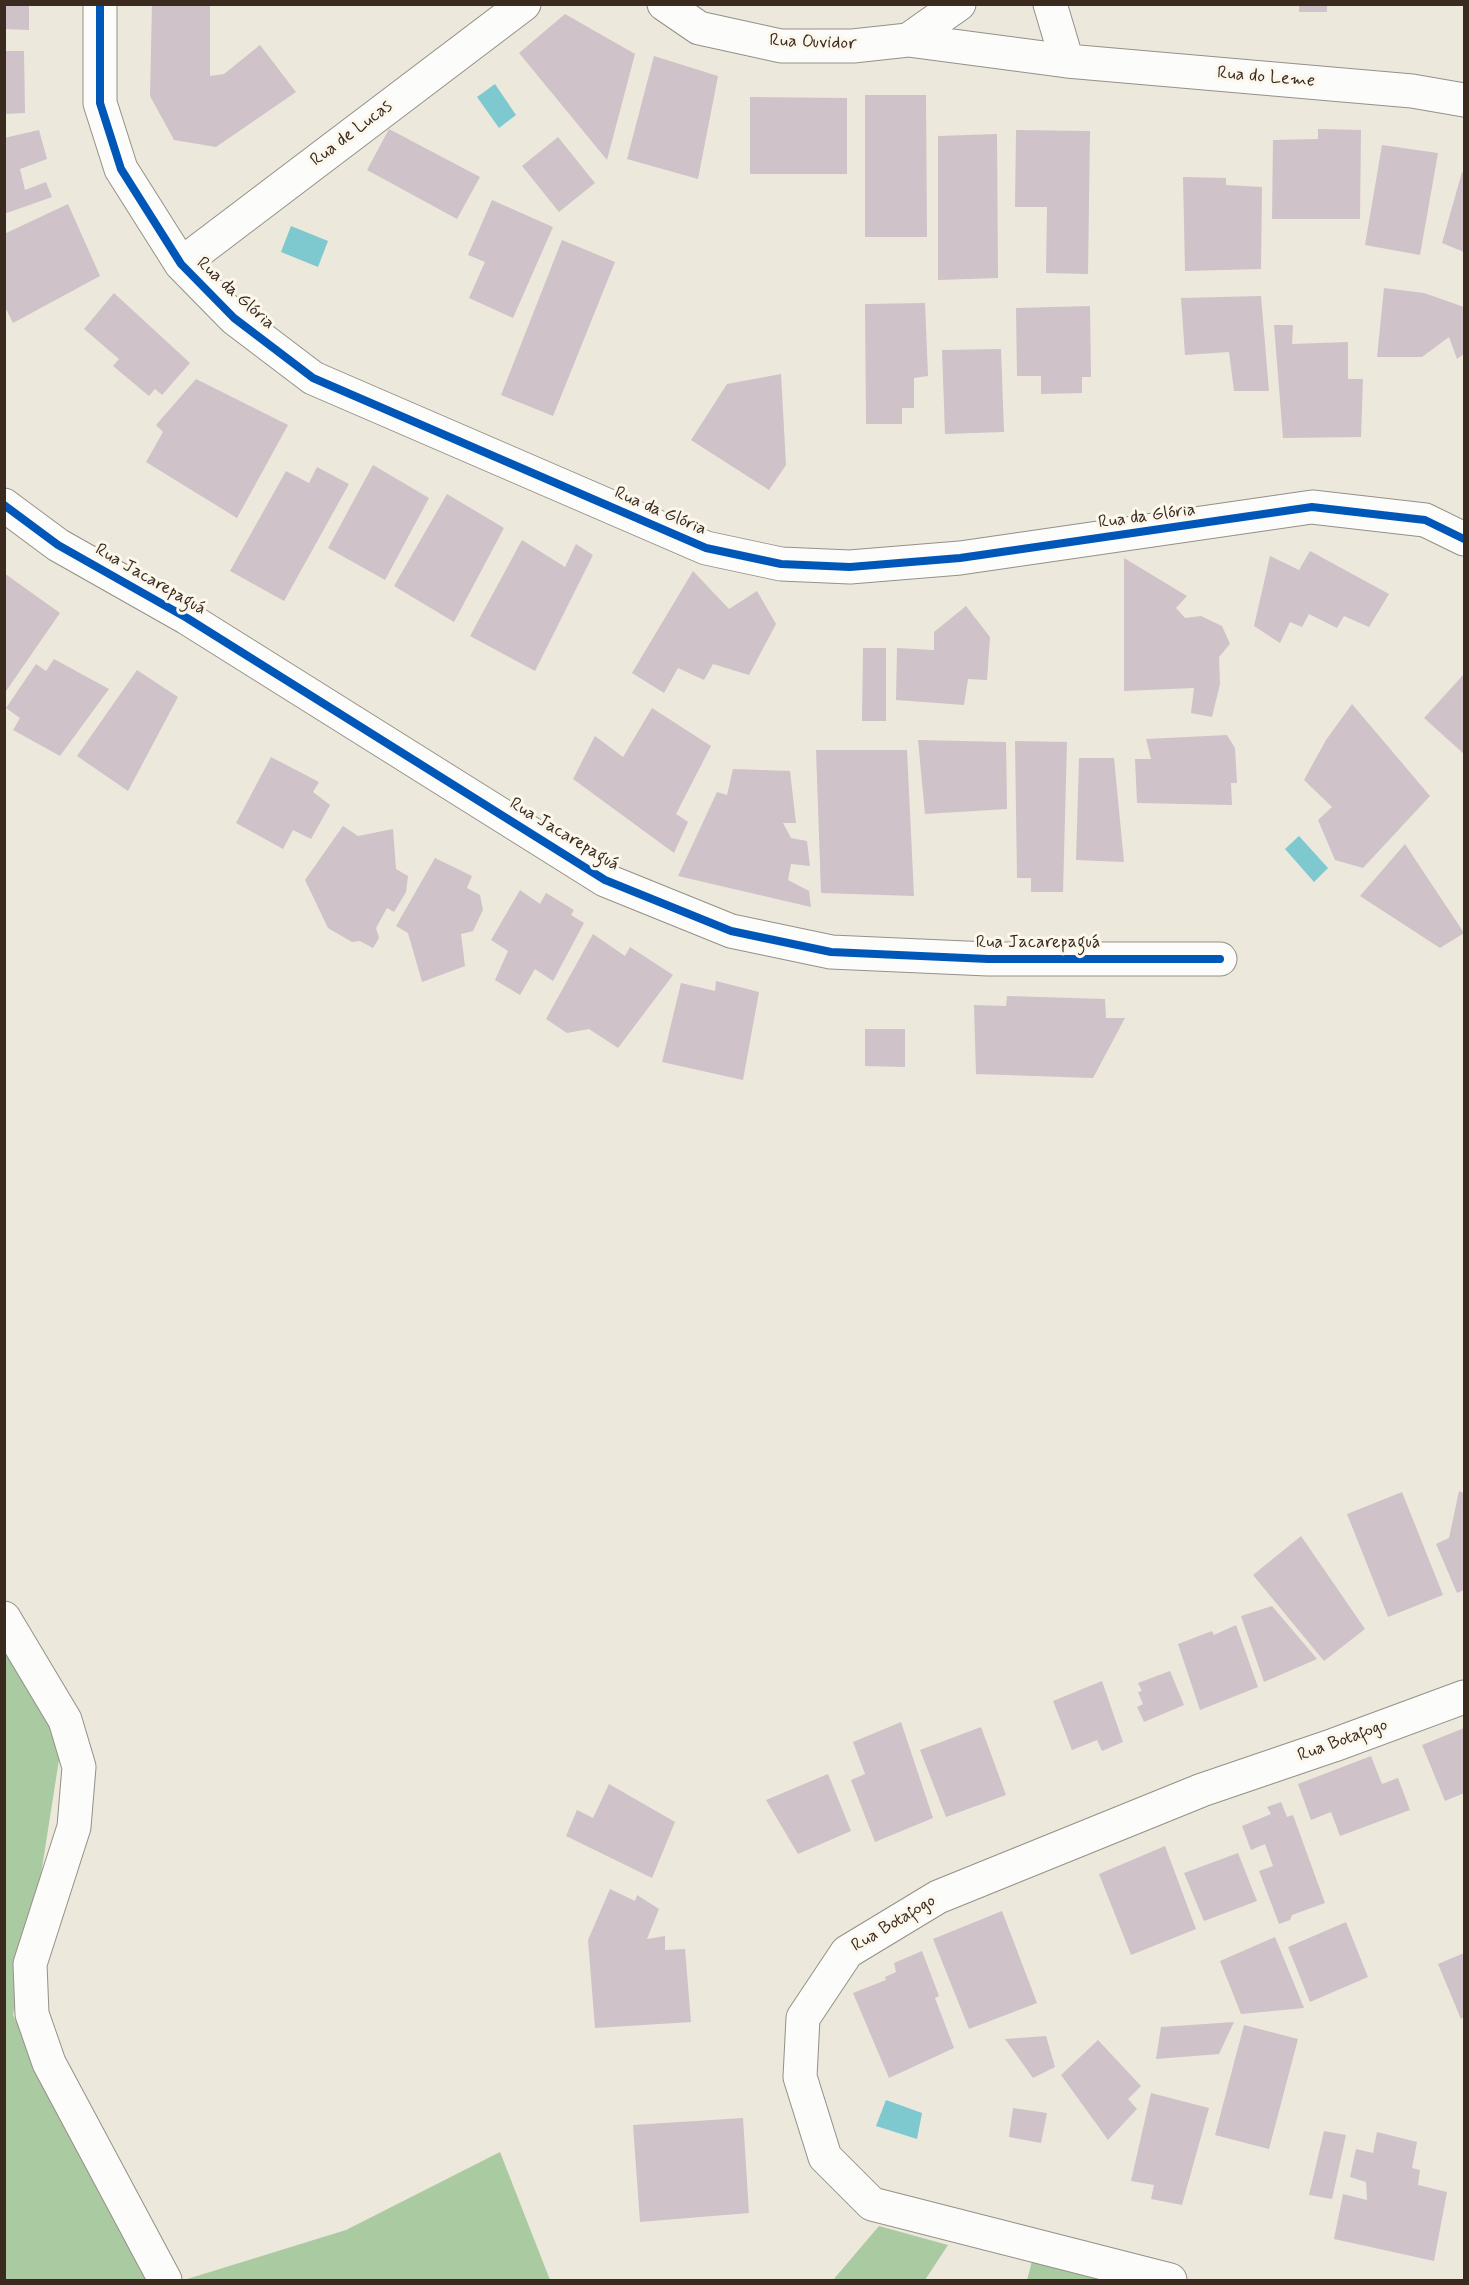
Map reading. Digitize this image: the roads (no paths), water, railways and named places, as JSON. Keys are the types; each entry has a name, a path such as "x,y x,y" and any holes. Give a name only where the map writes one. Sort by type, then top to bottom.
{"street":[{"name":"Rua da Glória","path":"100,4 100,103 121,169 181,264 234,318 313,378 706,548 781,564 850,567 960,558 1312,507 1425,520 1464,539"},
{"name":"Rua de Lucas","path":"181,264 524,4"},
{"name":"Rua Ouvidor","path":"664,4 699,28 781,46 853,46 908,40 959,4"},
{"path":"1050,4 1067,61"},
{"name":"Rua do Leme","path":"908,40 1067,61 1412,91 1464,100"},
{"name":"Rua Jacarepaguá","path":"4,505 58,545 187,618 605,880 730,930 831,952 988,959 1220,959"},
{"path":"4,1618 65,1720 79,1767 74,1827 30,1964 32,2014 49,2063 165,2280"},
{"name":"Rua Botafogo","path":"1170,2280 872,2204 825,2157 800,2077 803,2018 847,1952 938,1897 1202,1790 1464,1697"}],"water":[{"path":"495,84 516,115 499,128 477,97"},
{"path":"291,226 328,241 318,267 281,252"},
{"path":"1299,836 1328,868 1314,882 1285,849"},
{"path":"886,2100 922,2113 917,2139 876,2126"}]}
